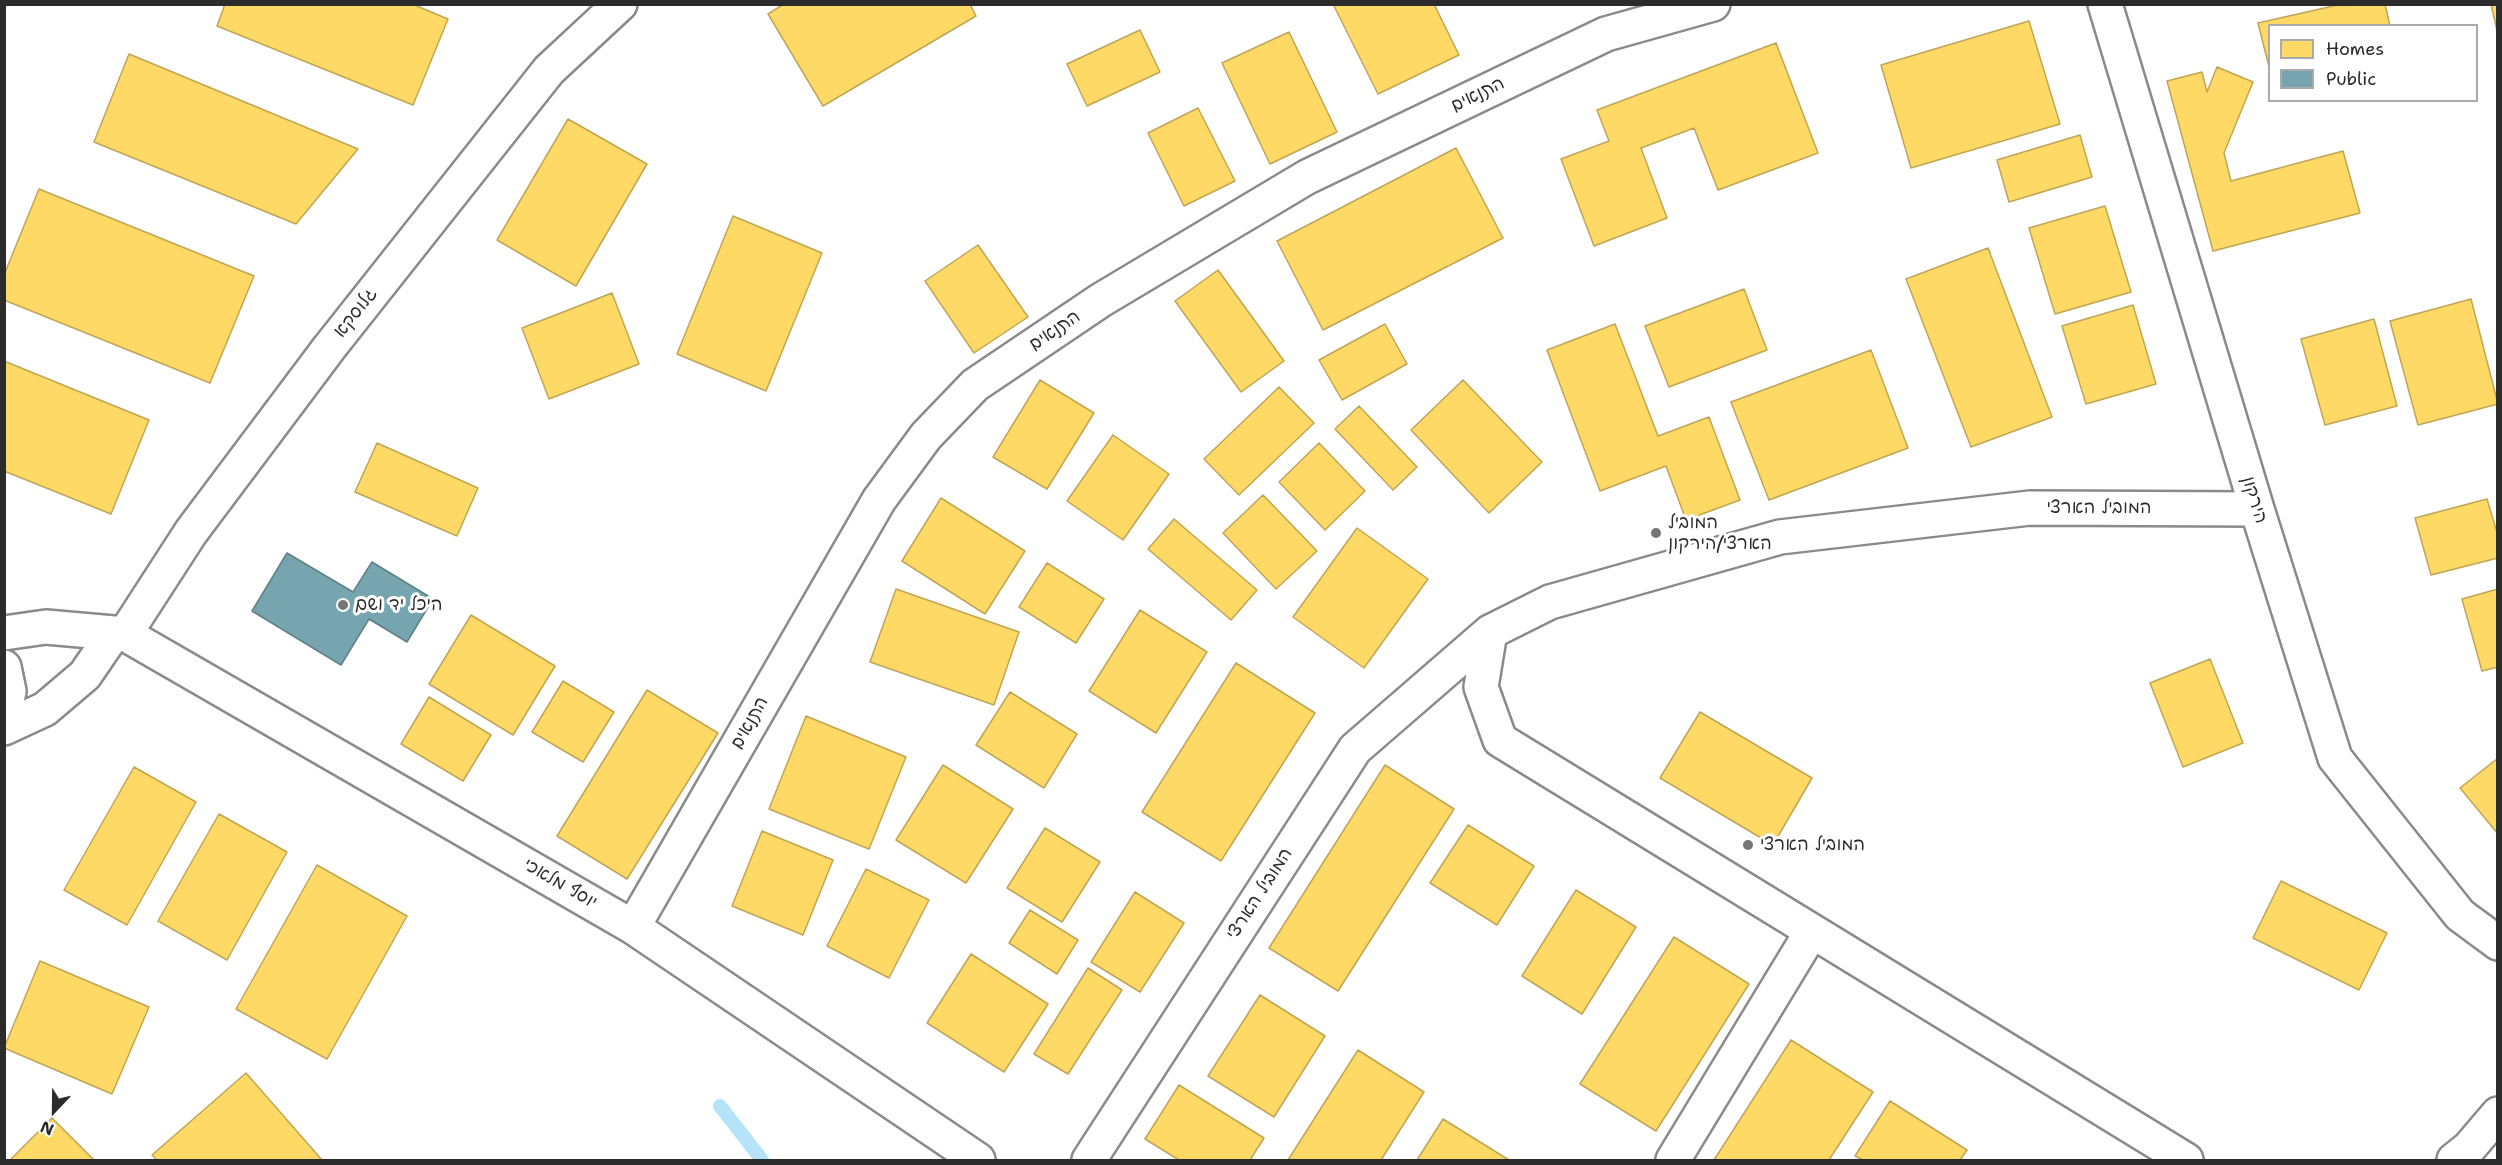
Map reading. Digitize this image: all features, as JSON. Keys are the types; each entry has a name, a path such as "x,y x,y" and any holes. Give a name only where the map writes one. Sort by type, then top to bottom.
{"street":[{"name":"גלוסקא","path":"4,728 45,708 85,675 119,634 191,532 328,348 549,70 620,4"},
{"name":"התנאים","path":"633,927 879,500 926,435 975,385 1101,300 1307,177 1606,34 1713,4"},
{"name":"הירקון","path":"2105,4 2257,509 2336,758 2460,915 2498,943"},
{"name":"המוביל הארצי","path":"1089,1161 1355,749 1490,632 1550,602 1780,537 2030,508 2257,509"},
{"path":"4,633 46,627 119,634"},
{"path":"1490,632 1481,687 1500,740 2186,1161"},
{"name":"יוסף מלאכי","path":"119,634 633,927 978,1161"},
{"path":"4,668 9,691 4,717"},
{"path":"1674,1161 1812,931"},
{"path":"2454,1161 2469,1148 2498,1114"}],"building: Homes":[{"path":"225,4 412,4 448,19 413,105 217,26"},
{"path":"784,4 970,4 976,16 823,106 768,14"},
{"path":"1333,4 1434,4 1459,55 1378,94"},
{"path":"2342,4 2385,4 2390,24 2268,24 2268,63 2258,23"},
{"path":"2491,4 2498,4 2498,35"},
{"path":"2029,21 2060,124 1911,168 1881,65"},
{"path":"1140,30 1160,72 1087,106 1067,64"},
{"path":"1289,32 1337,132 1270,164 1222,63"},
{"path":"1776,43 1818,153 1718,190 1694,128 1641,148 1667,218 1594,246 1561,159 1609,141 1597,110"},
{"path":"129,54 358,149 296,224 94,142"},
{"path":"2217,67 2253,82 2224,153 2231,181 2343,151 2360,213 2213,251 2167,81 2202,72 2207,92"},
{"path":"1198,108 1235,181 1184,206 1148,133"},
{"path":"568,119 647,164 576,286 497,240"},
{"path":"2080,135 2092,177 2009,202 1997,160"},
{"path":"1456,148 1503,238 1323,330 1277,241"},
{"path":"39,189 254,276 210,383 4,300 4,275"},
{"path":"2105,206 2131,292 2055,314 2029,228"},
{"path":"733,216 822,253 766,391 677,354"},
{"path":"978,245 1028,317 974,353 925,281"},
{"path":"1988,248 2052,417 1971,447 1906,279"},
{"path":"1218,270 1284,361 1241,392 1175,301"},
{"path":"1744,289 1767,350 1669,387 1645,326"},
{"path":"612,293 639,364 549,399 522,328"},
{"path":"2471,299 2498,404 2418,425 2390,321"},
{"path":"2133,305 2156,384 2086,404 2062,326"},
{"path":"2374,319 2397,406 2325,425 2301,339"},
{"path":"1385,324 1407,364 1342,400 1319,360"},
{"path":"1615,324 1658,436 1709,417 1740,500 1686,520 1666,466 1600,491 1547,350"},
{"path":"1871,350 1908,448 1769,500 1731,402"},
{"path":"4,361 149,420 111,514 4,471"},
{"path":"1040,380 1094,413 1047,489 993,457"},
{"path":"1463,380 1542,462 1489,513 1411,430"},
{"path":"1279,387 1314,423 1239,495 1204,459"},
{"path":"1359,406 1417,467 1393,490 1335,429"},
{"path":"1113,435 1169,474 1123,540 1067,501"},
{"path":"377,443 478,488 457,536 355,492"},
{"path":"1319,443 1365,491 1325,530 1279,482"},
{"path":"1263,495 1317,551 1276,589 1223,533"},
{"path":"941,498 1025,551 985,614 902,561"},
{"path":"2487,499 2498,536 2498,558 2431,575 2415,518"},
{"path":"1174,519 1257,590 1231,620 1148,549"},
{"path":"1357,528 1428,579 1364,668 1293,617"},
{"path":"1047,563 1104,599 1076,643 1019,607"},
{"path":"896,589 1019,632 994,705 870,662"},
{"path":"2498,589 2498,667 2482,671 2462,599"},
{"path":"1140,610 1207,652 1156,733 1089,691"},
{"path":"471,615 555,666 513,735 429,684"},
{"path":"2210,659 2243,743 2183,767 2150,683"},
{"path":"1236,663 1315,713 1221,861 1142,812"},
{"path":"563,681 614,712 583,762 532,732"},
{"path":"647,690 718,733 627,879 557,836"},
{"path":"1010,692 1077,734 1044,788 976,745"},
{"path":"429,697 491,735 463,781 401,744"},
{"path":"1700,712 1812,778 1773,845 1660,778"},
{"path":"806,716 906,757 869,849 769,809"},
{"path":"2498,758 2498,834 2460,788"},
{"path":"943,765 1013,809 966,883 896,840"},
{"path":"1385,765 1454,809 1338,991 1269,948"},
{"path":"134,767 196,802 127,925 64,890"},
{"path":"219,814 287,852 227,960 158,921"},
{"path":"1468,825 1534,866 1497,925 1430,883"},
{"path":"1045,828 1100,862 1062,922 1007,888"},
{"path":"762,831 833,860 803,935 732,906"},
{"path":"317,865 407,916 327,1059 236,1009"},
{"path":"866,869 929,900 889,978 827,946"},
{"path":"2281,881 2387,933 2359,990 2253,938"},
{"path":"1576,890 1636,927 1582,1014 1522,976"},
{"path":"1135,892 1184,923 1140,992 1091,962"},
{"path":"1030,910 1078,940 1057,974 1009,943"},
{"path":"1674,937 1749,984 1656,1131 1580,1084"},
{"path":"971,954 1048,1004 1004,1072 927,1023"},
{"path":"40,961 149,1007 112,1094 4,1048"},
{"path":"1088,968 1122,990 1068,1074 1034,1054"},
{"path":"1260,995 1325,1036 1274,1117 1208,1076"},
{"path":"1791,1040 1873,1092 1829,1160 1714,1160"},
{"path":"1358,1050 1424,1092 1381,1160 1288,1160"},
{"path":"246,1073 322,1160 157,1160 152,1155"},
{"path":"1179,1085 1264,1138 1250,1160 1179,1160 1145,1139"},
{"path":"1890,1101 1967,1150 1960,1160 1863,1160 1855,1156"},
{"path":"52,1118 94,1160 10,1160"},
{"path":"1443,1119 1509,1160 1417,1160"}],"building: Public":[{"name":"היכל יד ושם","path":"287,553 353,592 372,562 433,599 407,642 369,619 341,665 252,611"}],"waterway":[{"path":"720,1106 762,1160"}],"place":[{"name":"המוביל הארצי/הירקון","path":"1656,533"},
{"name":"היכל יד ושם","path":"343,605"},
{"name":"המוביל הארצי","path":"1748,845"}]}
